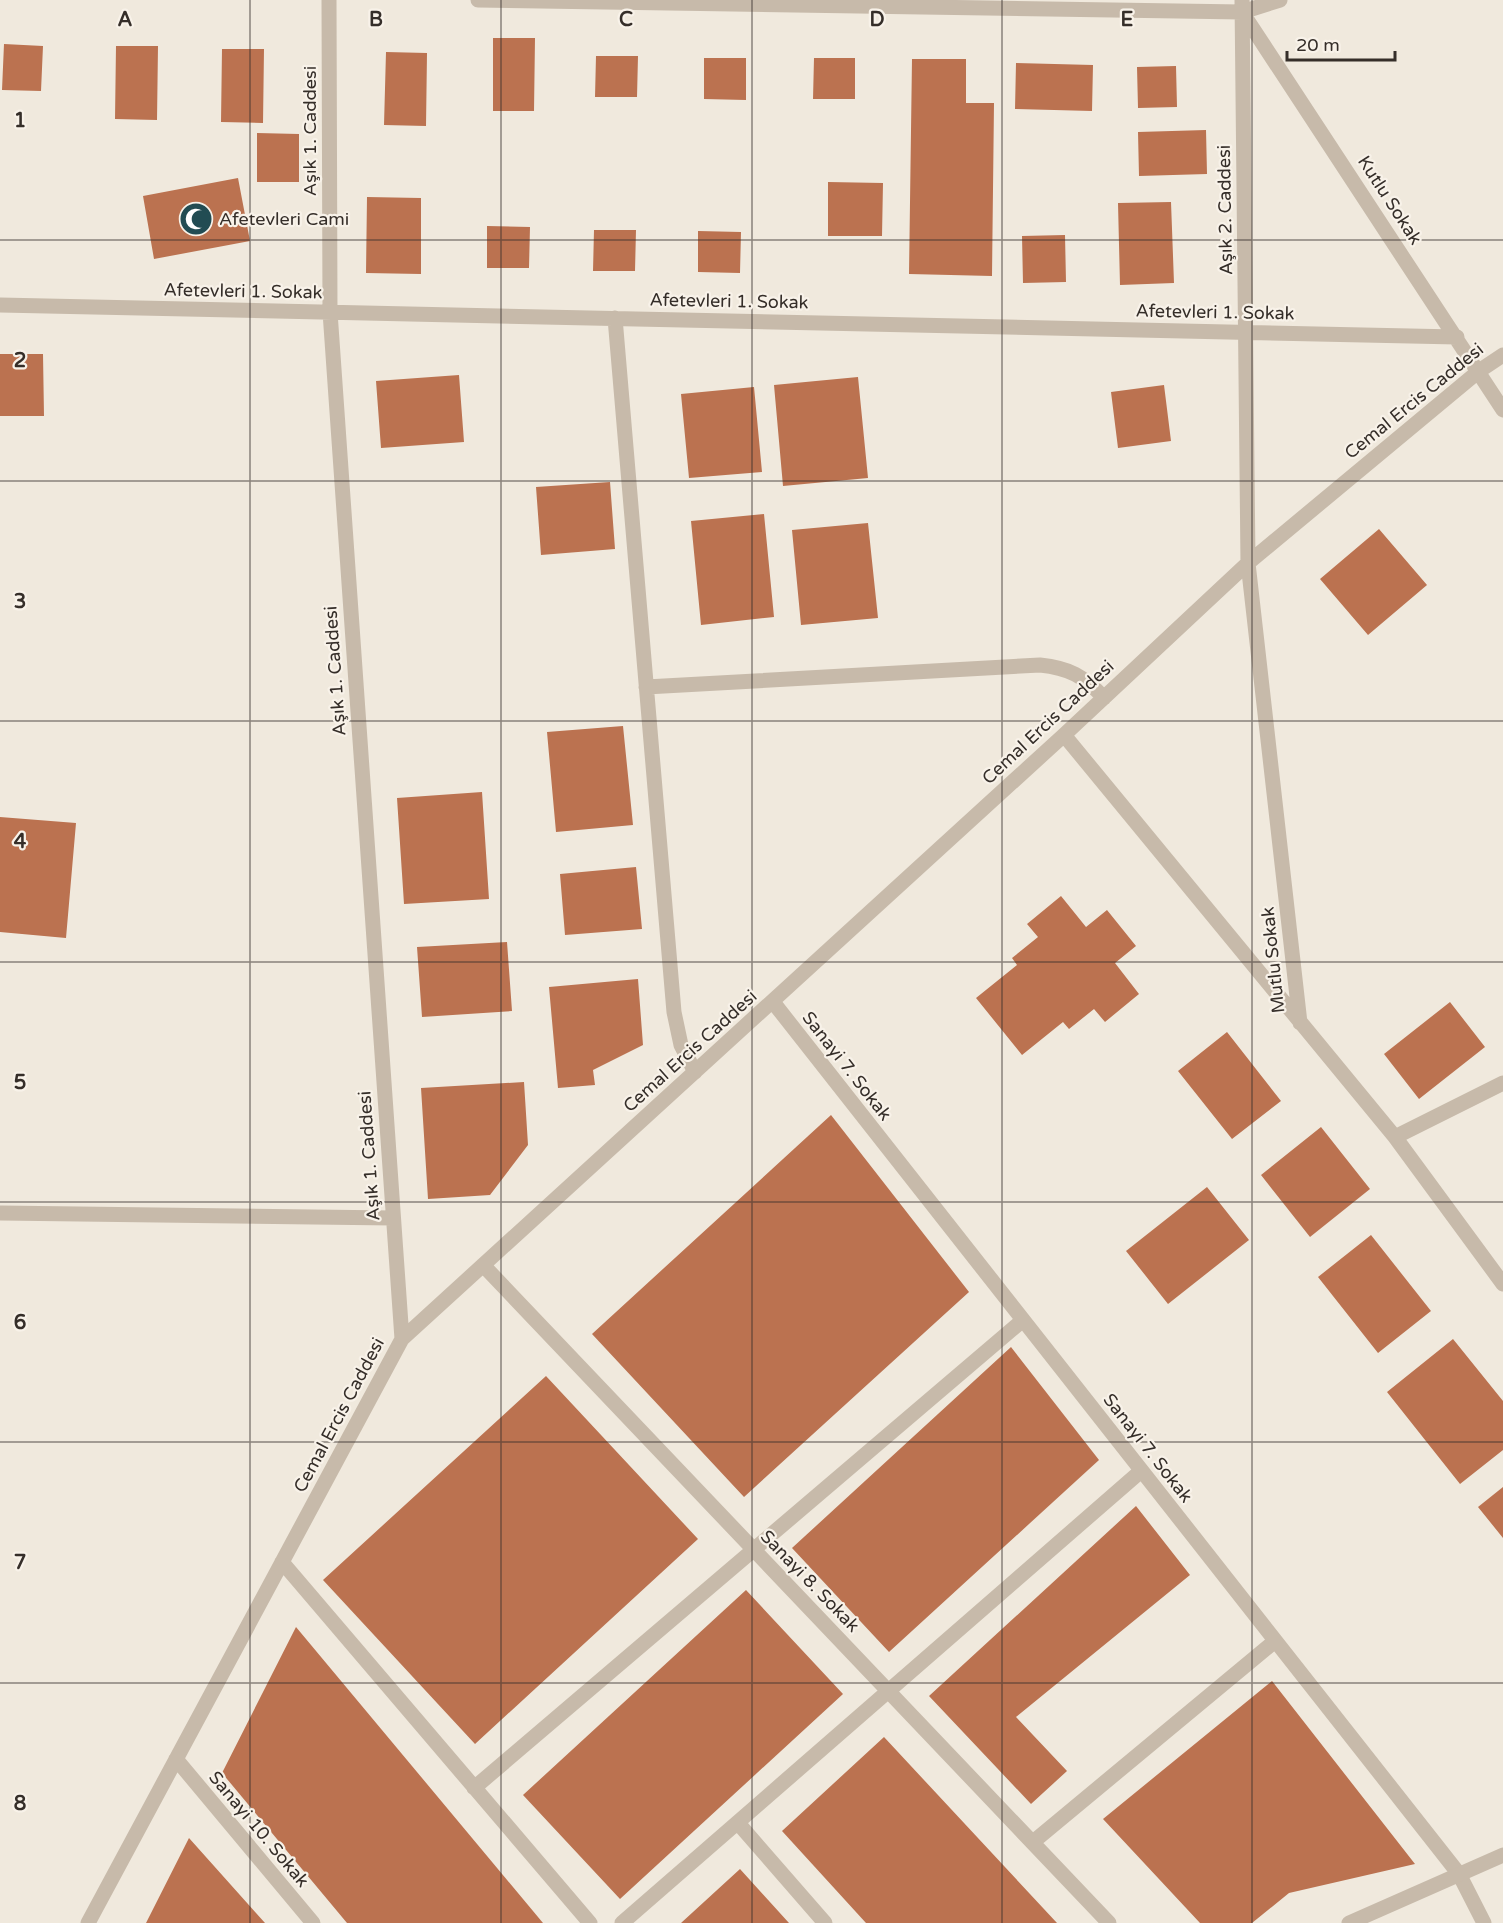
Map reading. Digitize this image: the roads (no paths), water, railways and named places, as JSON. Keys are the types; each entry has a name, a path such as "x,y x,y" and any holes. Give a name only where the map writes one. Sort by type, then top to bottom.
{"street":[{"name":"Aşık 1. Caddesi","path":"329,0 330,312 402,1339"},
{"path":"478,0 1242,6 1280,0"},
{"name":"Aşık 2. Caddesi","path":"1242,6 1248,563"},
{"name":"Kutlu Sokak","path":"1242,6 1503,410"},
{"name":"Afetevleri 1. Sokak","path":"0,305 1457,337"},
{"path":"615,318 674,1012 681,1045 695,1072"},
{"name":"Cemal Ercis Caddesi","path":"88,1923 402,1339 773,1002 1248,563 1479,372 1503,355"},
{"name":"Mutlu Sokak","path":"1248,563 1300,1023 1395,1137 1503,1284"},
{"path":"646,687 1040,665 1074,672 1090,683 1104,698"},
{"path":"1064,735 1300,1023"},
{"name":"Sanayi 7. Sokak","path":"773,1002 1459,1874 1484,1923"},
{"path":"1395,1137 1503,1083"},
{"path":"0,1213 393,1218"},
{"name":"Sanayi 8. Sokak","path":"483,1265 1109,1923"},
{"path":"474,1788 1023,1320"},
{"path":"622,1923 1142,1470"},
{"path":"282,1562 590,1923"},
{"path":"1033,1842 1275,1641"},
{"name":"Sanayi 10. Sokak","path":"176,1759 313,1923"},
{"path":"738,1823 825,1923"},
{"path":"1349,1923 1503,1855"}],"place":[{"name":"Afetevleri Cami","path":"196,219"}]}
